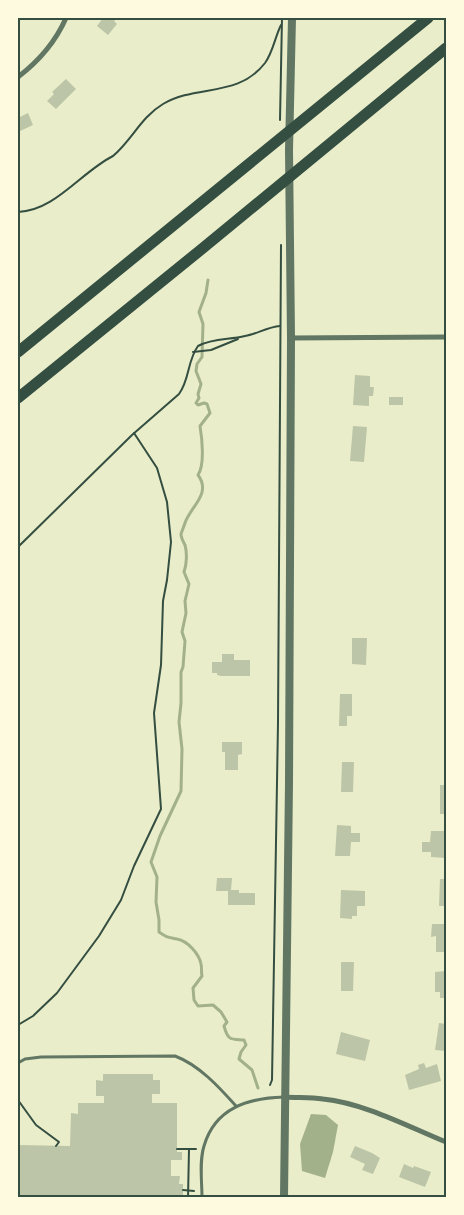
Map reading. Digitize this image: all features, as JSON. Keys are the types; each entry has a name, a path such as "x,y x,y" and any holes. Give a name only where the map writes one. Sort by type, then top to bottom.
{"highway":[{"path":"18,352 428,18"},
{"path":"18,398 446,48"}],"street":[{"path":"18,77 48,49 66,18"},
{"path":"284,1198 289,783 291,338 289,150 292,18"},
{"path":"291,338 446,337"},
{"path":"285,1097 324,1099 348,1104 388,1117 446,1142"}],"lane":[{"path":"18,1063 25,1059 41,1057 175,1056 184,1059 197,1068 236,1106"},
{"path":"202,1198 204,1147 211,1130 222,1117 236,1106 264,1098 285,1097"}],"path":[{"path":"280,127 282,18"},
{"path":"18,212 30,211 52,200 113,156 149,114 166,102 191,93 236,86 247,79 264,64 270,55 282,23"},
{"path":"270,1085 272,1080 278,742 280,242"},
{"path":"193,352 211,350 267,328 280,326"},
{"path":"18,547 134,433 172,401 185,386 190,361 193,352 198,346 204,342 242,337"},
{"path":"18,1025 33,1016 57,993 99,936 121,900 134,866 161,809 154,713 161,665 163,601 171,542 166,502 157,468 134,433"},
{"path":"18,1100 36,1125 59,1142 56,1146"},
{"path":"188,1198 189,1148"},
{"path":"177,1149 196,1149"},
{"path":"183,1190 194,1191"}],"shaded area":[{"path":"311,1114 326,1115 338,1125 333,1152 325,1178 302,1171 300,1144"}],"building":[{"path":"103,18 117,18 114,21 117,24 108,35 97,26"},
{"path":"66,79 76,89 56,109 47,101 54,94 52,92"},
{"path":"28,113 33,125 18,132 18,118"},
{"path":"355,375 370,376 370,387 374,387 373,396 369,396 369,406 353,405"},
{"path":"389,397 403,397 403,405 389,405"},
{"path":"353,426 367,427 364,462 350,461"},
{"path":"444,532 446,532 446,548 444,548"},
{"path":"352,638 367,638 366,665 352,664"},
{"path":"222,654 234,654 234,660 250,660 250,676 221,676 217,675 217,673 212,673 212,662 222,662"},
{"path":"340,694 352,694 352,716 347,716 347,726 339,726"},
{"path":"222,742 242,742 242,754 238,755 238,770 225,770 225,752 222,752"},
{"path":"342,762 354,762 353,792 341,792"},
{"path":"440,785 446,785 446,814 440,814"},
{"path":"337,825 351,826 351,833 360,833 360,842 351,842 350,856 335,856"},
{"path":"431,831 446,831 446,858 431,857 431,852 422,852 422,842 430,842"},
{"path":"217,878 232,878 231,890 239,890 239,893 255,893 255,905 228,905 228,891 216,891"},
{"path":"440,879 446,879 446,906 439,906"},
{"path":"341,890 365,891 365,906 357,906 357,916 352,916 352,919 340,918"},
{"path":"432,924 446,924 446,952 436,952 436,936 431,937"},
{"path":"341,962 354,962 353,991 341,991"},
{"path":"446,971 446,998 440,998 440,992 435,992 435,972"},
{"path":"439,1023 446,1024 446,1051 435,1050"},
{"path":"341,1032 370,1040 365,1061 336,1054"},
{"path":"424,1063 426,1068 437,1064 441,1081 409,1090 405,1075 419,1069 418,1065"},
{"path":"103,1074 153,1074 153,1080 160,1080 160,1094 152,1094 152,1103 177,1103 177,1152 182,1152 182,1160 171,1160 171,1176 180,1176 179,1184 183,1184 183,1196 179,1196 179,1198 18,1198 18,1145 70,1146 71,1113 78,1114 78,1103 104,1103 104,1096 96,1096 96,1080 103,1081"},
{"path":"355,1146 380,1158 373,1174 362,1170 365,1164 350,1157"},
{"path":"404,1164 431,1172 425,1187 399,1177"}],"waterway":[{"path":"208,280 206,293 199,312 203,324 202,357 197,364 196,371 201,384 198,394 199,398 196,403 198,405 207,404 210,413 200,426 202,465 198,475 203,488 199,500 188,517 181,534 186,551 184,572 189,584 185,601 186,613 182,632 185,641 181,672 179,722 182,749 181,791 160,836 151,862 157,877 156,902 159,932 185,942 198,956 202,976 193,988 194,1000 198,1006 213,1005 221,1012 227,1022 224,1026 229,1037 244,1040 246,1045 239,1059 252,1070 258,1088"}]}
